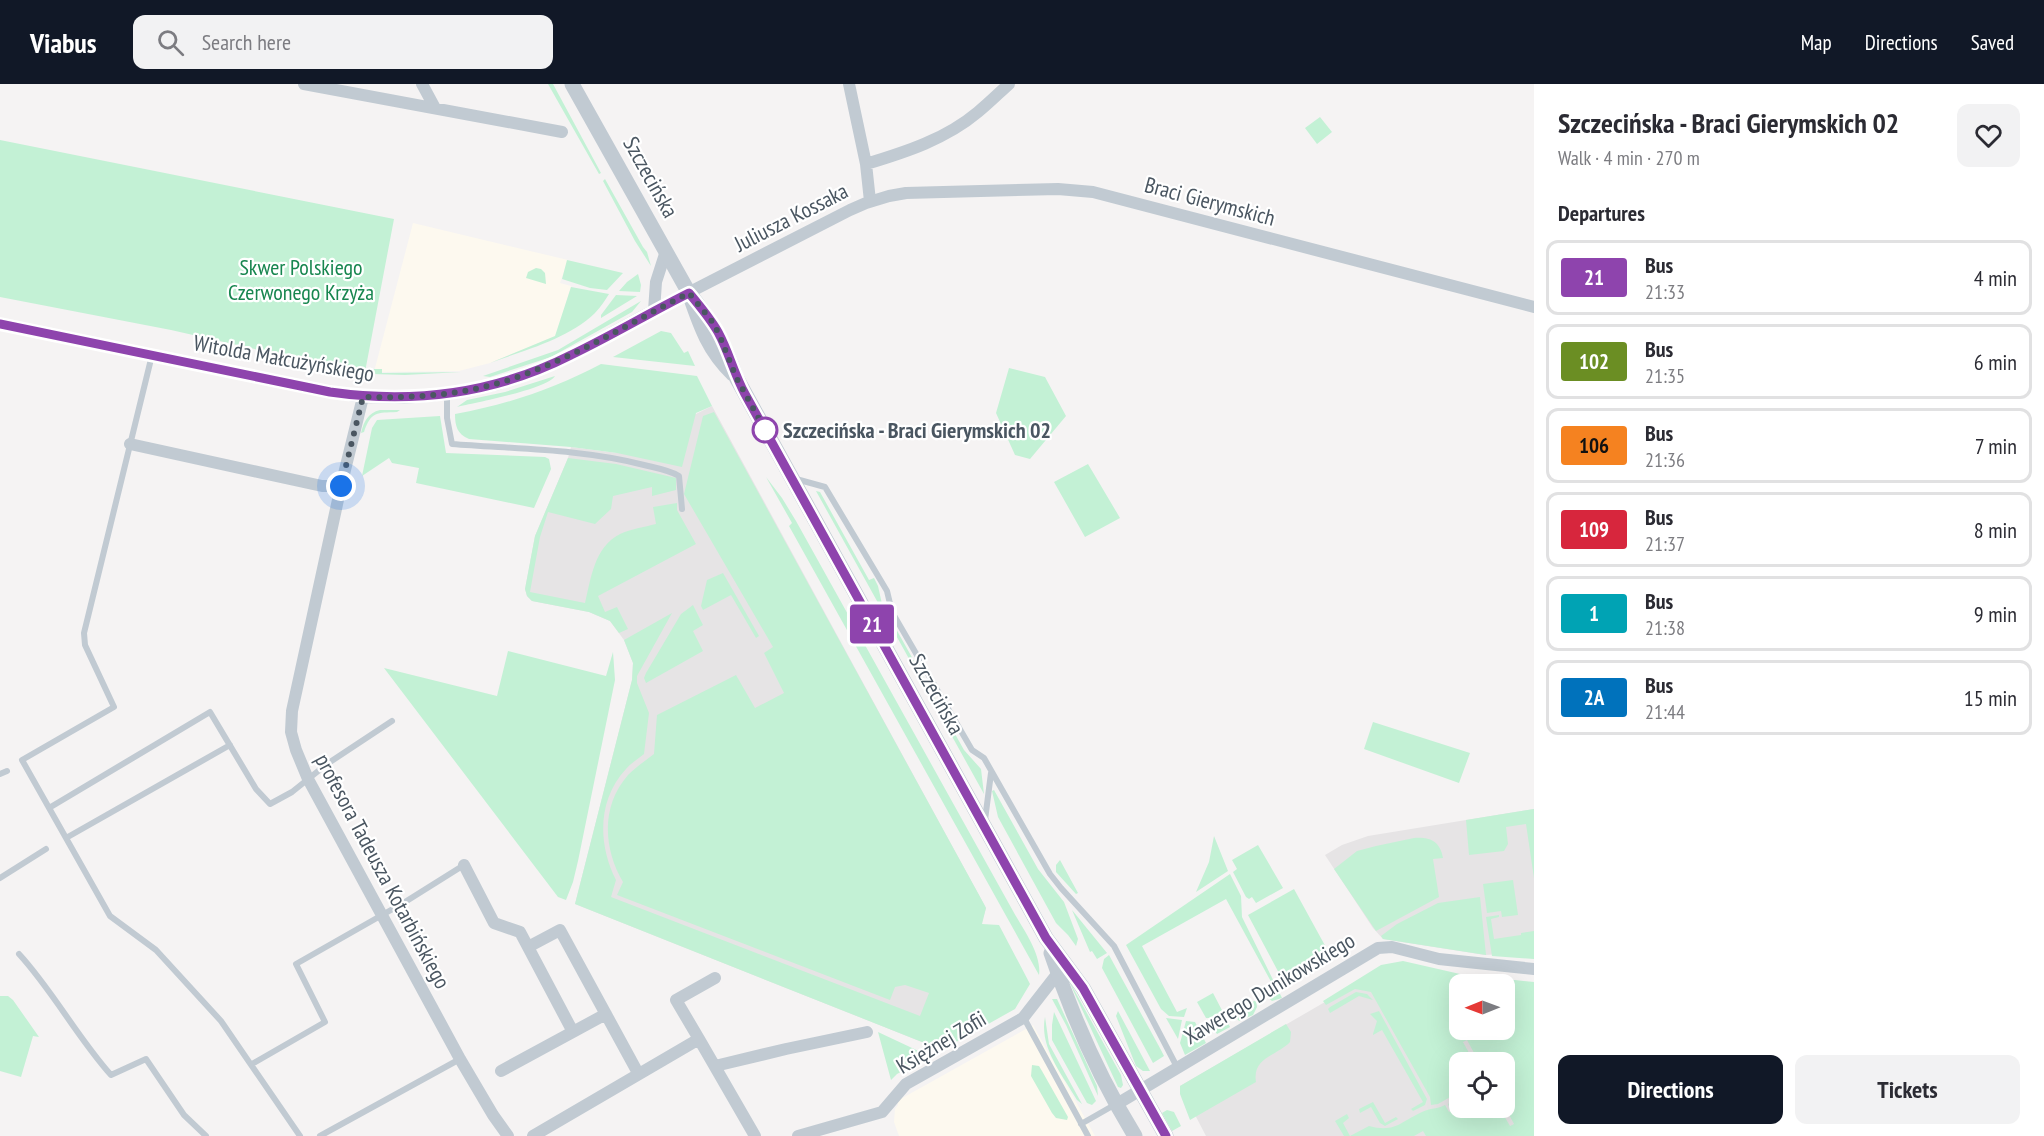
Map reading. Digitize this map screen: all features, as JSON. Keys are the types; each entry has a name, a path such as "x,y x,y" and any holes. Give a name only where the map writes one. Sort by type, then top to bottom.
{"street":[{"path":"304,84 562,132"},
{"path":"422,84 435,108"},
{"name":"Szczecińska","path":"572,84 689,293 711,320 719,334 736,377 1046,938 1083,988 1166,1136"},
{"name":"Juliusza Kossaka","path":"689,293 870,201 866,164 849,84"},
{"path":"866,164 901,154 942,136 977,113 1010,84"},
{"name":"Braci Gierymskich","path":"870,201 906,193 1058,189 1087,191 1534,307"},
{"path":"654,311 656,282 666,251"},
{"name":"Witolda Małcużyńskiego","path":"0,324 330,392 363,397 404,398 447,394 498,384 531,372 570,356 689,293"},
{"name":"profesora Tadeusza Kotarbińskiego","path":"363,397 341,486 292,711 291,732 308,779 460,1059 508,1136"},
{"path":"130,444 322,486 341,486"},
{"path":"464,865 494,923 520,932 573,1032"},
{"path":"528,946 560,930 639,1073"},
{"name":"Szczecińska","path":"1046,938 1066,998 1135,1136"},
{"name":"Xawerego Dunikowskiego","path":"1139,1089 1374,950 1383,947 1392,947 1439,959 1534,969"},
{"name":"Księżnej Zofii","path":"798,1136 882,1112 906,1084 1023,1018 1058,973"},
{"path":"715,978 676,1000 755,1136"},
{"path":"501,1071 606,1014"},
{"path":"715,1066 867,1032"},
{"path":"533,1136 699,1039"},
{"path":"1117,1104 1139,1089"}],"lane":[{"path":"152,355 84,637 85,645 114,707 22,760 110,916 156,950 221,1021 300,1136"},
{"path":"447,394 447,418 452,444 570,452 620,459 662,470 680,476 682,509"},
{"path":"791,478 825,487 887,591 892,612 972,750 984,758 1050,874 1115,948 1177,1067"},
{"path":"50,808 210,712 256,789 270,804 292,792 392,721"},
{"path":"66,838 230,745"},
{"path":"984,826 991,772"},
{"path":"0,878 46,849"},
{"path":"252,1064 325,1022 296,964 464,865"},
{"path":"19,954 32,968 94,1057 111,1075 146,1059 184,1116 206,1136"},
{"path":"1023,1018 1088,1136"},
{"path":"320,1136 460,1059"},
{"path":"1081,1124 1117,1104"}],"shaded area":[{"path":"413,223 568,260 560,283 571,286 556,336 490,363 459,371 374,372"},
{"path":"712,406 986,908 978,935 927,1044 575,904 632,680 633,663 624,640 610,621 589,612 532,601 527,596 525,589 535,536 571,447 617,453"},
{"path":"1534,809 1534,952 1485,955 1383,939 1373,928 1325,855 1342,845 1368,836"},
{"path":"1356,984 1449,984 1449,1040 1515,1040 1515,1014 1534,987 1534,1136 1206,1136 1180,1086"},
{"path":"1033,1025 1095,1136 899,1136 894,1122 897,1101"}],"green space":[{"path":"548,84 553,84 601,173 599,174"},
{"path":"1320,117 1332,132 1317,144 1305,128"},
{"name":"Skwer Polskiego Czerwonego Krzyża","path":"0,140 394,219 365,372 171,330 0,297"},
{"path":"605,179 647,252 651,266 603,181"},
{"path":"567,260 623,273 607,290 590,288 562,279"},
{"path":"536,268 545,273 546,284 526,278 528,272"},
{"path":"638,274 640,292 619,291 627,282"},
{"path":"571,287 609,294 595,313 572,330 546,343 490,363 555,336"},
{"path":"616,295 637,296 601,318 601,315"},
{"path":"641,301 632,312 551,357 490,377 483,376 558,350"},
{"path":"661,331 671,333 684,353 688,351 695,366 613,357"},
{"path":"601,364 697,376 712,406 696,413 682,467 617,453 469,439 462,435 455,422 455,414 530,395"},
{"path":"1009,368 1045,377 1066,416 1030,459 1015,455 996,413"},
{"path":"373,369 382,369 382,373 461,372 372,374"},
{"path":"555,376 539,386 457,407 467,400 505,392"},
{"path":"380,410 400,410 376,414 361,433 367,418"},
{"path":"714,412 984,904 986,908 982,924 999,925 1030,984 1015,1009 940,1051 575,904 632,680 633,663 624,640 672,613 637,676 637,683 649,713 644,754 628,767 617,781 605,809 603,823 606,852 616,880 611,897 920,1016 929,993 905,985 895,987 890,1000 617,895 623,882 616,869 609,841 609,814 619,787 628,775 654,754 657,715 736,675 755,708 784,693 764,653 773,647 684,494 703,416"},
{"path":"440,416 446,453 549,459 551,469 534,508 416,483 419,468 392,463 389,458 362,476 372,428 377,420"},
{"path":"568,458 616,464 676,478 676,490 652,496 652,487 613,496 611,509 595,524 548,512 540,537 530,592 585,603 595,564 604,547 620,534 656,524 653,507 677,503 677,510 696,544 598,596 605,612 617,607 628,629 619,633 610,621 589,612 532,601 527,596 525,589 535,536"},
{"path":"1088,464 1120,518 1085,537 1054,482"},
{"path":"766,477 796,521 1035,950 1039,975 789,526 792,523"},
{"path":"816,491 820,492 869,580 874,578 882,604 964,750 981,769 984,794"},
{"path":"723,573 759,636 756,638 731,595 703,610 701,606 707,580"},
{"path":"693,605 703,625 693,631 703,651 646,683 644,678 646,673 681,614"},
{"path":"508,651 606,676 613,652 615,680 578,861 566,900 558,897 384,668 497,696"},
{"path":"1373,722 1470,753 1459,783 1364,749"},
{"path":"994,790 1038,869 1064,902 1078,939 1076,946 1056,923 998,817 992,791"},
{"path":"1534,809 1534,878 1526,824 1506,827 1508,844 1504,851 1469,855 1466,820"},
{"path":"1214,836 1228,871 1196,892 1209,862"},
{"path":"1414,838 1433,841 1442,852 1443,858 1433,859 1439,897 1376,931 1334,869 1357,851"},
{"path":"1258,845 1283,888 1256,903 1252,897 1249,899 1246,897 1233,872 1237,869 1232,860"},
{"path":"1060,860 1078,893 1076,894 1056,872 1056,865"},
{"path":"1230,874 1241,896 1242,917 1282,998 1272,1001 1265,995 1275,989 1226,899 1142,946 1177,1012 1187,1008 1184,1017 1169,1016 1161,1009 1126,945"},
{"path":"1513,880 1518,915 1502,917 1501,911 1487,913 1483,884"},
{"path":"1294,889 1328,951 1281,977 1248,915"},
{"path":"1480,897 1486,955 1383,939 1381,936 1397,924 1438,903"},
{"path":"1072,910 1107,953 1097,959 1092,951 1090,952"},
{"path":"1499,915 1491,919 1494,939 1534,931 1534,959 1492,956 1486,917"},
{"path":"1109,955 1164,1056 1153,1063 1102,968 1104,959"},
{"path":"1403,961 1460,974 1449,974 1449,1040 1467,1040 1463,1042 1468,1052 1449,1052 1449,1098 1438,1104 1431,1105 1430,1097 1371,992 1355,989 1326,1005 1323,1001 1381,965"},
{"path":"1066,975 1121,1075 1123,1085 1121,1088 1118,1087"},
{"path":"1515,980 1534,982 1534,1136 1426,1136 1423,1131 1414,1136 1350,1136 1369,1126 1391,1127 1425,1111 1445,1105 1449,1118 1505,1118 1510,1126 1514,1124 1511,1118 1515,1118 1515,1052 1474,1052 1467,1040 1515,1040"},
{"path":"1356,992 1367,994 1373,1000 1359,996 1330,1013 1328,1009 1330,1007"},
{"path":"1213,993 1226,1018 1206,1018 1197,1002"},
{"path":"0,996 8,996 13,1000 39,1037 33,1036 21,1077 0,1071"},
{"path":"1052,999 1057,999 1097,1086 1098,1096 1066,1025"},
{"path":"1256,1000 1257,1007 1253,1015 1239,1021 1233,1013"},
{"path":"1118,1011 1150,1071 1143,1071 1136,1066 1116,1016"},
{"path":"1379,1011 1427,1099 1425,1105 1413,1111 1411,1109 1423,1102 1382,1030 1373,1035 1377,1021 1370,1014"},
{"path":"1054,1012 1096,1101 1092,1105 1087,1103 1052,1040"},
{"path":"1045,1017 1049,1044 1082,1104 1077,1100 1053,1060 1045,1039"},
{"path":"1166,1018 1182,1020 1178,1039"},
{"path":"1186,1021 1195,1022 1206,1043 1185,1055 1180,1043"},
{"path":"1209,1023 1228,1023 1230,1027 1217,1034"},
{"path":"1286,1024 1291,1032 1290,1042 1262,1062 1258,1067 1256,1082 1190,1120 1180,1094 1180,1086"},
{"path":"878,1032 929,1057 897,1074 891,1080"},
{"path":"1032,1065 1039,1066 1068,1117 1067,1120 1056,1118 1052,1113 1031,1076"},
{"path":"1373,1102 1385,1123 1396,1117 1398,1119 1385,1126 1380,1123 1371,1107 1360,1113 1359,1109"},
{"path":"1167,1110 1174,1112 1181,1126 1172,1131 1162,1113"},
{"path":"1347,1114 1349,1118 1343,1123 1350,1136 1344,1136 1335,1121"}],"bus line":[{"name":"21","path":"0,324 330,392 363,397 404,398 474,389 498,384 531,372 570,356 689,293 711,320 719,334 745,394 1046,938 1083,988 1166,1136"}],"place":[{"name":"Szczecińska - Braci Gierymskich 02","path":"765,430"}],"route":[{"path":"341,486 363,397 404,398 447,394 498,384 570,356 689,293 711,320 719,334 736,377 765,430"}]}
